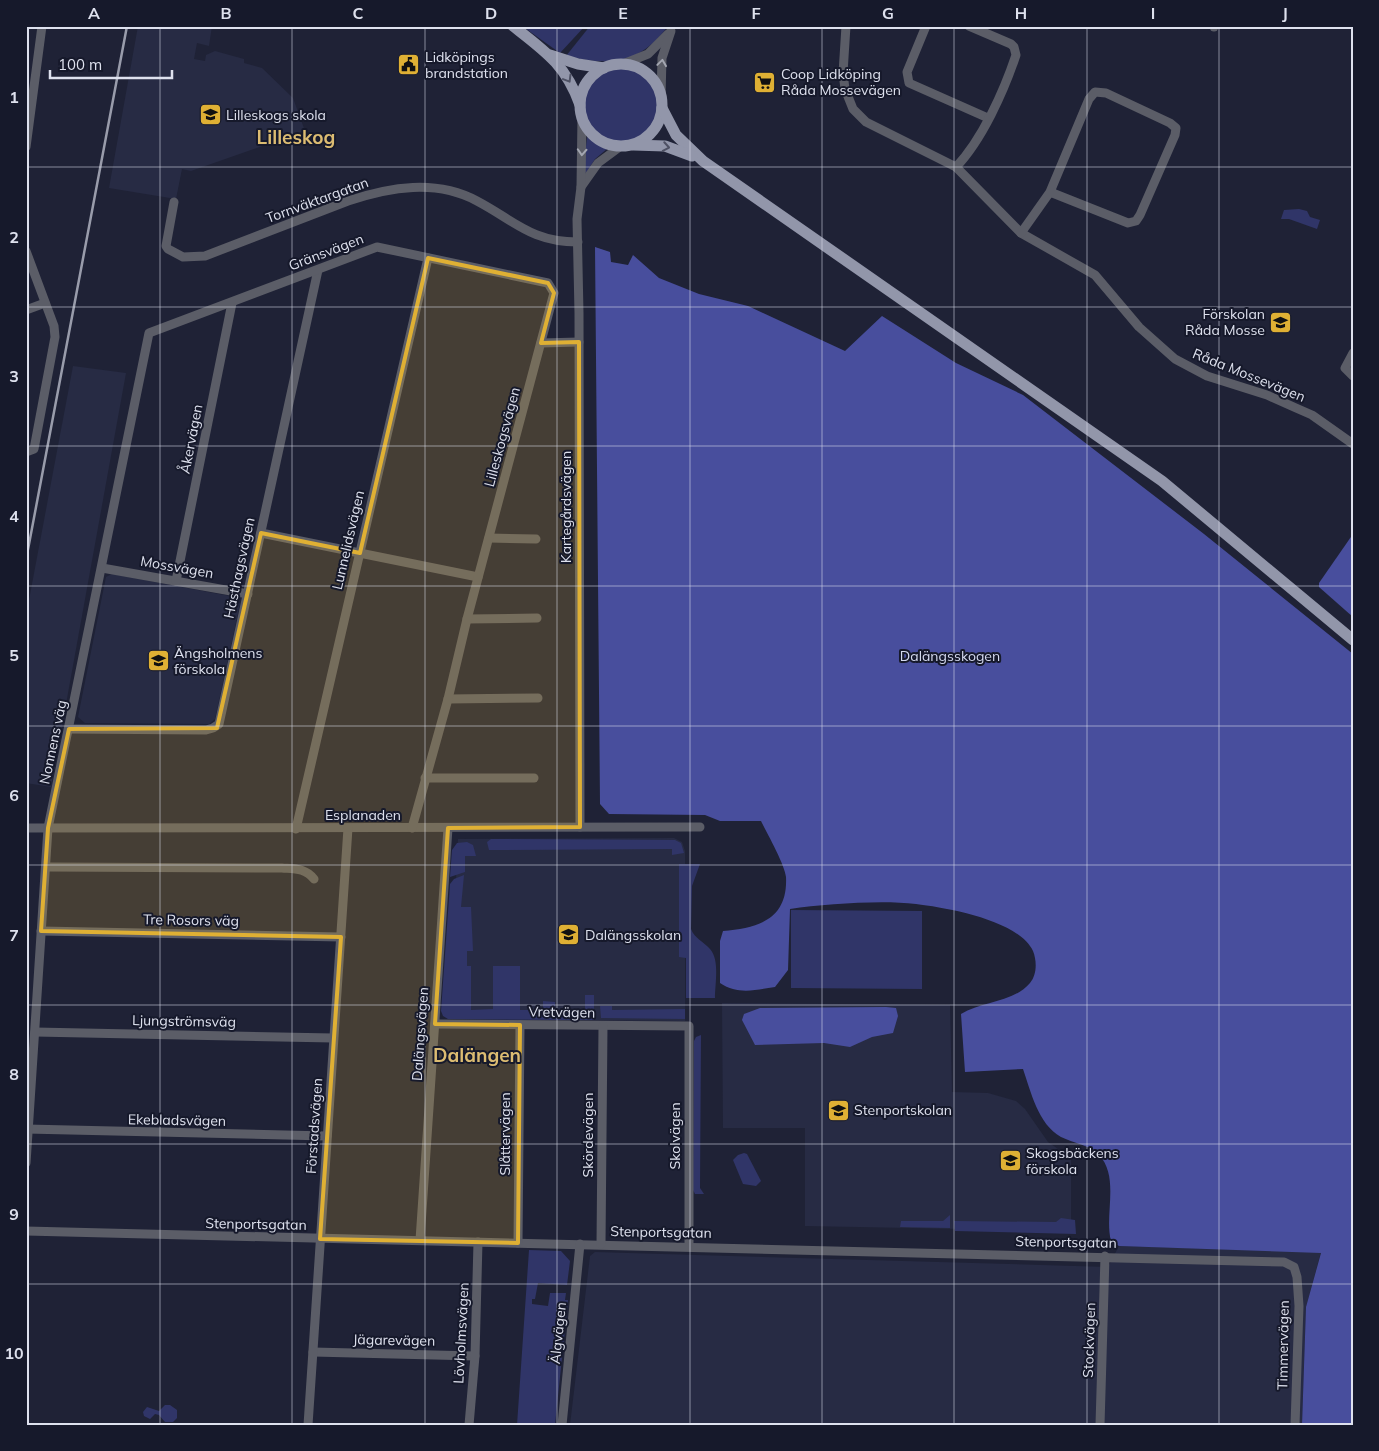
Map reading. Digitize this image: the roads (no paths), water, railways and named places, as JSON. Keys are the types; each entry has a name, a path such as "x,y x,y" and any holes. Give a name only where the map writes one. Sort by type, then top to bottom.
{"main road":[{"path":"513,26 550,55 572,85 588,129 599,139 624,146 665,146 703,161"},
{"path":"550,55 578,64 604,68 623,64 636,67 648,74 657,85 661,102 676,135 703,161 1162,482 1353,640"},
{"path":"581,112 584,87 592,76 604,68"},
{"path":"624,146 638,141 653,130 659,119 661,102"}],"street":[{"path":"26,147 28,120 42,26"},
{"name":"Råda Mossevägen","path":"846,26 843,81 847,97 859,116 876,129 956,167 1021,233 1095,275 1139,327 1180,362 1215,379 1267,395 1296,408 1318,419 1353,444"},
{"path":"926,26 907,72 909,83 988,118"},
{"path":"956,167 978,140 1014,61 1016,51 1010,44 969,26"},
{"path":"623,64 648,54 673,28"},
{"path":"661,102 662,58 673,28"},
{"path":"1021,233 1050,192 1089,99 1095,92 1106,93 1170,122 1176,128 1176,135 1140,215 1132,223 1128,224 1050,192"},
{"name":"Kartegårdsvägen","path":"580,827 580,342 577,219 581,188 581,112"},
{"name":"Kartegårdsvägen","path":"581,188 598,163 624,146"},
{"name":"Tornväktargatan","path":"174,202 166,246 183,257 205,256 348,201 371,194 409,187 431,188 463,195 532,234 565,242 578,242"},
{"name":"Gränsvägen","path":"150,332 376,247 548,283"},
{"path":"26,251 54,326 55,337 29,452"},
{"name":"Lunnelidsvägen","path":"296,829 428,258"},
{"name":"Hästhagsvägen","path":"69,729 206,730 217,726 248,594 318,270"},
{"name":"Lilleskogsvägen","path":"412,828 448,699 467,618 554,293 548,283"},
{"name":"Åkervägen","path":"176,581 232,302"},
{"path":"26,310 45,303"},
{"name":"Nonnens väg","path":"26,1163 48,828 150,332"},
{"path":"541,343 580,342"},
{"path":"1353,353 1346,368 1353,376"},
{"path":"261,534 478,578"},
{"path":"489,538 536,539"},
{"name":"Mossvägen","path":"102,568 248,594"},
{"path":"467,618 538,618"},
{"path":"448,699 538,698"},
{"path":"425,778 534,778"},
{"name":"Esplanaden","path":"26,828 700,827"},
{"name":"Förstadsvägen","path":"308,1425 348,828"},
{"name":"Dalängsvägen","path":"420,1240 448,828"},
{"path":"46,867 282,868 301,869 309,873 314,879"},
{"name":"Tre Rosors väg","path":"41,931 341,938"},
{"name":"Vretvägen","path":"435,1024 689,1026"},
{"name":"Slåttervägen","path":"518,1243 520,1025"},
{"name":"Skördevägen","path":"601,1244 603,1026"},
{"name":"Skolvägen","path":"689,1026 689,1246"},
{"name":"Ljungströmsväg","path":"35,1032 334,1038"},
{"name":"Ekebladsvägen","path":"27,1129 328,1136"},
{"name":"Stenportsgatan","path":"26,1231 1105,1256 1284,1262 1294,1267"},
{"name":"Lövholmsvägen","path":"469,1425 475,1356 478,1242"},
{"name":"Älgvägen","path":"562,1425 580,1244"},
{"name":"Stockvägen","path":"1100,1425 1105,1256"},
{"name":"Timmervägen","path":"1294,1267 1297,1277 1299,1306 1295,1425"},
{"name":"Jägarevägen","path":"313,1352 475,1356"}],"railway":[{"path":"26,560 127,26"}],"place":[{"name":"Lidköpings brandstation","path":"409,65"},
{"name":"Coop Lidköping Råda Mossevägen","path":"765,82"},
{"name":"Lilleskogs skola","path":"210,115"},
{"name":"Förskolan Råda Mosse","path":"1281,322"},
{"name":"Ängsholmens förskola","path":"158,661"},
{"name":"Dalängsskolan","path":"569,935"},
{"name":"Stenportskolan","path":"838,1110"},
{"name":"Skogsbäckens förskola","path":"1010,1161"}],"district":[{"name":"Lilleskog","path":"296,137"},
{"name":"Dalängen","path":"477,1055"}],"park label":[{"name":"Dalängsskogen","path":"950,656"}]}
